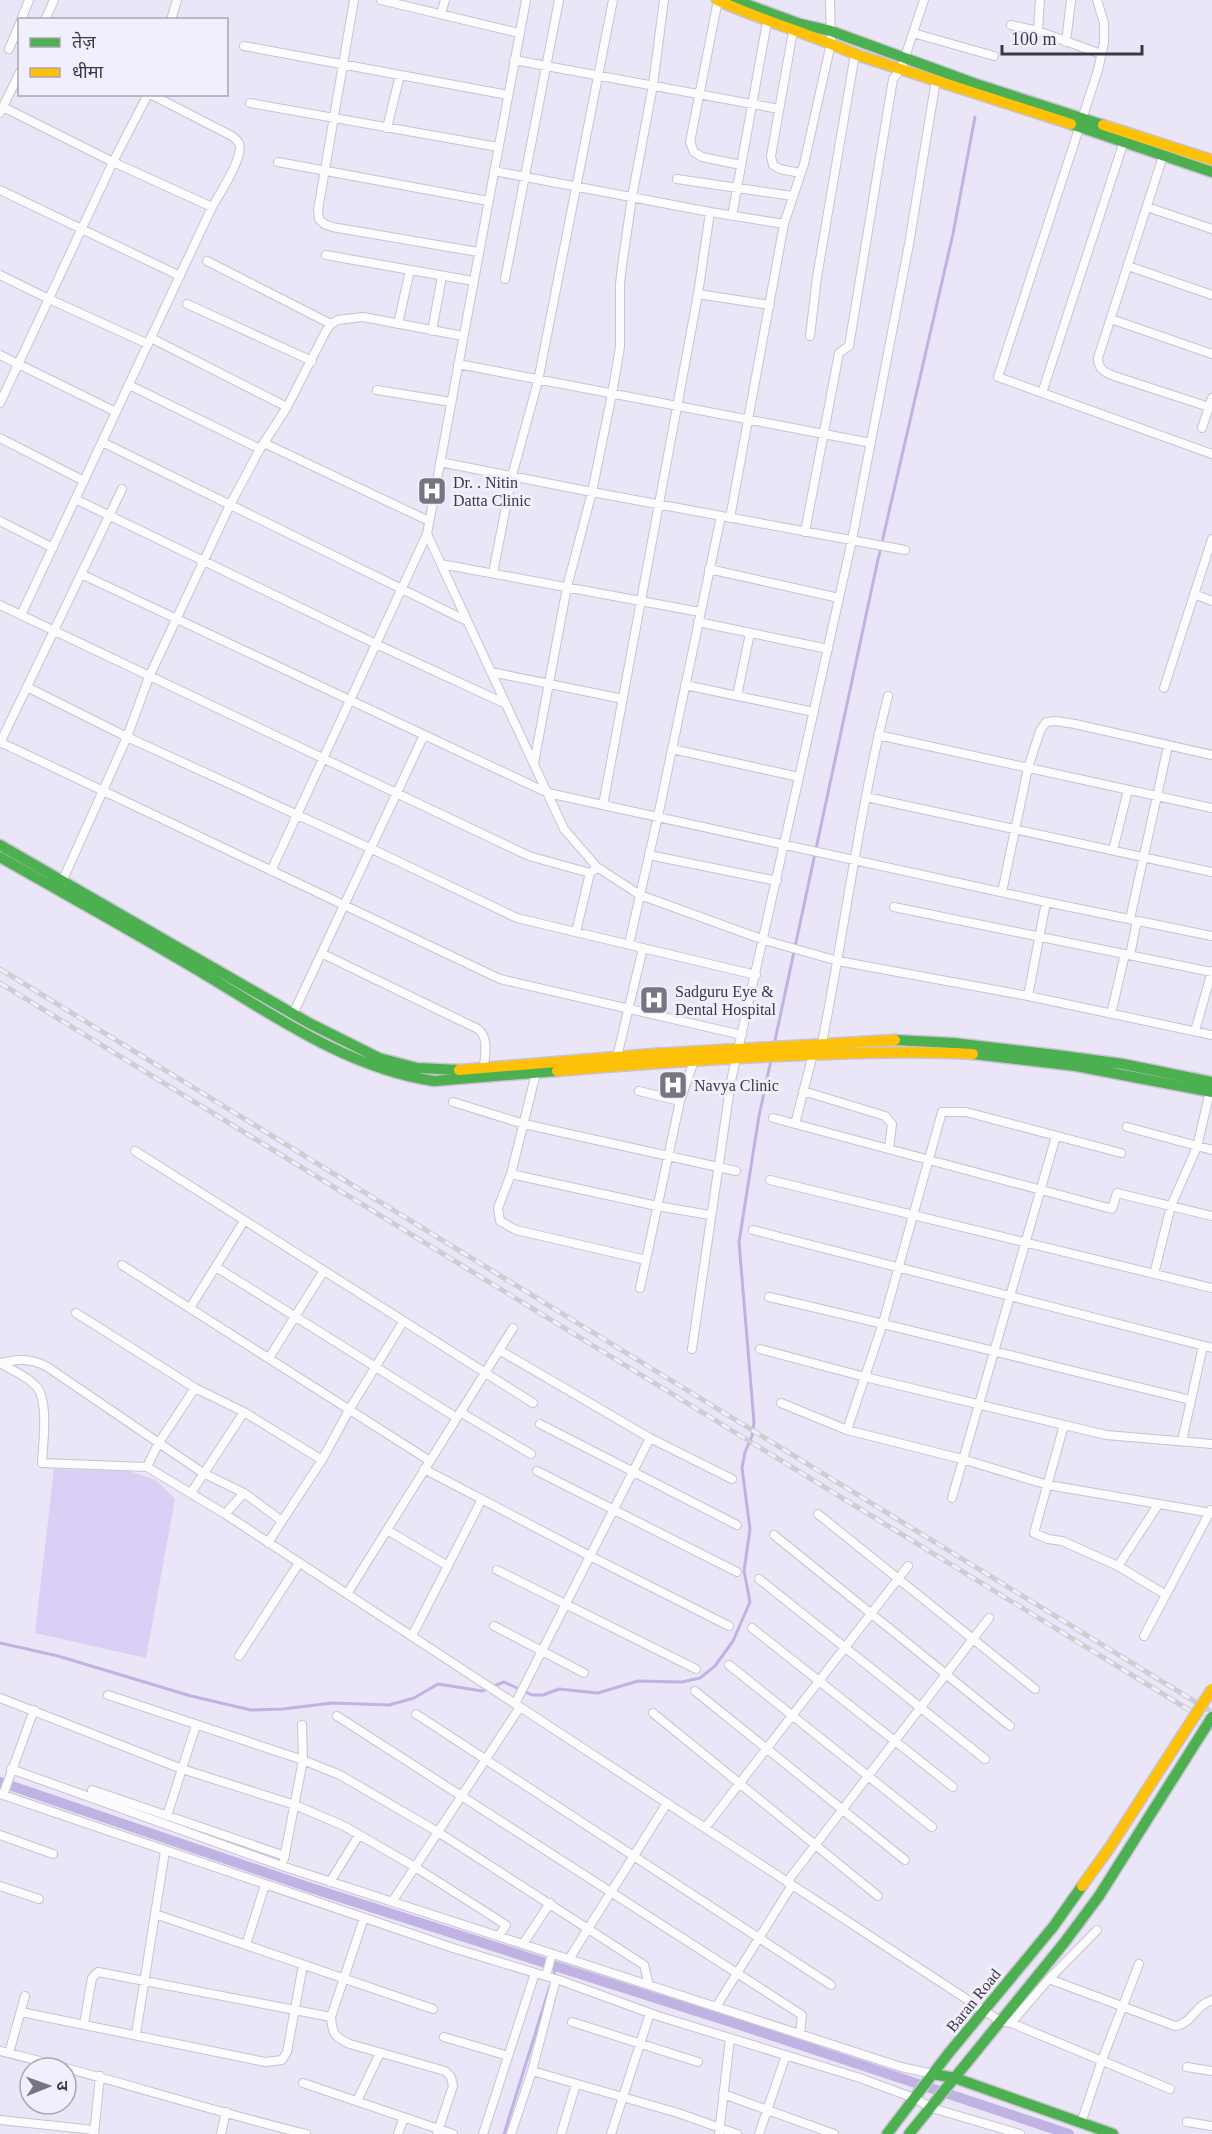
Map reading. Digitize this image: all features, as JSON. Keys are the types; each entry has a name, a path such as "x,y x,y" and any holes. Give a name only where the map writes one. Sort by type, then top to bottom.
{"street":[{"path":"21,18 29,0"},
{"path":"46,18 54,0"},
{"path":"172,18 177,0"},
{"path":"354,0 318,210 319,219 324,224 478,252"},
{"path":"441,14 445,0"},
{"path":"271,871 427,534 526,0"},
{"path":"505,279 559,0"},
{"path":"493,573 512,476 538,381 613,0"},
{"path":"534,763 567,587 591,492 612,394 620,340 620,284 632,197 653,85 664,0"},
{"path":"741,165 702,157 694,152 690,142 718,0 770,18 800,24 902,64 1081,123 1212,160"},
{"path":"735,0 793,31 831,37 855,54 902,64 936,80 1081,123"},
{"path":"730,518 784,224 800,173 831,37 830,0"},
{"path":"805,532 839,353 849,346 893,79 902,64 924,0"},
{"path":"1038,31 1040,0"},
{"path":"1066,42 1071,0"},
{"path":"1096,0 1104,24 1101,54 1081,123 998,377 1212,454"},
{"path":"386,1 519,33"},
{"path":"732,216 770,18"},
{"path":"1011,25 1038,31 1101,54"},
{"path":"9,49 18,26"},
{"path":"793,31 771,156 773,165 780,169 800,173"},
{"path":"913,33 994,57"},
{"path":"244,46 508,95"},
{"path":"810,336 817,277 855,54"},
{"path":"514,60 779,109"},
{"path":"387,128 400,75"},
{"path":"18,76 1,110 212,207"},
{"path":"692,1349 710,1215 738,1054 852,540 909,244 936,80"},
{"path":"0,403 113,162 148,96"},
{"path":"21,615 212,207 237,161 240,150 239,143 232,136 153,96"},
{"path":"250,103 498,147"},
{"path":"1125,137 1163,156 1212,172"},
{"path":"1042,393 1125,137"},
{"path":"1163,156 1098,358 1098,365 1103,371 1209,407"},
{"path":"279,162 488,201"},
{"path":"494,171 784,224"},
{"path":"677,179 792,196"},
{"path":"0,190 180,276"},
{"path":"1147,207 1212,229"},
{"path":"603,805 698,294 710,212"},
{"path":"327,255 473,281"},
{"path":"207,261 331,324"},
{"path":"1128,266 1212,295"},
{"path":"398,324 410,270"},
{"path":"0,275 49,299 149,341 287,407"},
{"path":"432,330 442,276"},
{"path":"698,294 770,305"},
{"path":"187,304 312,361"},
{"path":"60,886 127,737 149,677 231,505 331,324 338,320 355,317 463,336"},
{"path":"1111,319 1212,354"},
{"path":"0,355 116,412"},
{"path":"458,364 871,443"},
{"path":"129,385 429,521"},
{"path":"377,390 451,402"},
{"path":"1202,428 1212,398"},
{"path":"0,438 84,481"},
{"path":"102,442 467,621"},
{"path":"440,462 905,550"},
{"path":"122,489 0,742 500,979 742,1035"},
{"path":"75,499 506,704"},
{"path":"628,944 658,816 721,516"},
{"path":"0,521 52,548"},
{"path":"427,534 564,829 597,867 640,895 764,940 838,961 1028,996 1212,1035"},
{"path":"1164,688 1212,539"},
{"path":"441,564 700,612"},
{"path":"709,569 839,598"},
{"path":"81,574 548,793 1212,936"},
{"path":"1194,594 1212,601"},
{"path":"0,605 529,856 590,873"},
{"path":"698,622 828,649"},
{"path":"736,696 750,633"},
{"path":"491,672 623,699"},
{"path":"685,685 814,712"},
{"path":"27,687 127,737 517,918 756,975"},
{"path":"822,1043 838,961 853,859 888,696"},
{"path":"1002,892 1028,768 1040,731 1046,722 1075,724 1212,755"},
{"path":"293,1014 424,735"},
{"path":"878,735 1212,808"},
{"path":"1111,1014 1127,954 1144,857 1168,746"},
{"path":"672,749 799,777"},
{"path":"1113,850 1128,790"},
{"path":"866,797 1212,872"},
{"path":"0,845 60,886 267,1012 334,1048 376,1067 414,1078 434,1081 694,1061 738,1054"},
{"path":"649,855 777,881"},
{"path":"0,857 60,886 362,1050 397,1063 434,1070 617,1057 758,1053 822,1043 902,1040 953,1043 1123,1064 1211,1088"},
{"path":"576,932 590,873 597,867"},
{"path":"1028,996 1046,902"},
{"path":"894,907 1212,971 1195,1031"},
{"path":"617,1057 643,948"},
{"path":"323,954 478,1029 483,1033 485,1039 484,1067"},
{"path":"787,1050 813,1054 908,1051 987,1056 1211,1088"},
{"path":"795,1124 813,1054"},
{"path":"640,1288 680,1101 694,1061"},
{"path":"536,1072 511,1174 498,1208 500,1221 516,1230 646,1260"},
{"path":"1154,1274 1171,1206 1197,1147 1211,1088"},
{"path":"639,1091 680,1101"},
{"path":"803,1091 885,1116 892,1124 889,1149"},
{"path":"453,1102 524,1124 736,1172"},
{"path":"847,1430 884,1323 942,1112 966,1112 1121,1153"},
{"path":"773,1118 1112,1209 1117,1193 1212,1216"},
{"path":"1127,1127 1212,1150"},
{"path":"952,1498 1056,1136"},
{"path":"135,1151 533,1403"},
{"path":"511,1174 657,1206 710,1215"},
{"path":"770,1179 1026,1244 1212,1288"},
{"path":"190,1308 244,1221"},
{"path":"753,1230 1208,1347 1191,1400 1182,1441"},
{"path":"122,1265 430,1461"},
{"path":"216,1267 375,1367 531,1454"},
{"path":"269,1359 323,1272"},
{"path":"769,1297 884,1323 994,1353 1191,1400"},
{"path":"76,1313 195,1388 244,1412 322,1460"},
{"path":"268,1543 322,1460 349,1410 403,1322"},
{"path":"347,1594 513,1328"},
{"path":"760,1349 865,1377 1106,1435 1212,1444"},
{"path":"499,1350 650,1438 732,1479"},
{"path":"0,1363 19,1359 33,1360 46,1366 202,1473 244,1493 282,1521"},
{"path":"0,1363 27,1378 37,1386 43,1397 42,1464 147,1467 412,1636 984,2010 1005,2022 1170,2089"},
{"path":"147,1467 158,1444 195,1388"},
{"path":"781,1403 847,1430 963,1459 1048,1485 1158,1505 1211,1511 1144,1636"},
{"path":"191,1493 244,1412"},
{"path":"540,1424 736,1525"},
{"path":"1064,1425 1034,1533 1048,1539 1062,1541 1118,1566 1166,1595"},
{"path":"392,1902 485,1760 517,1705 519,1695 650,1438"},
{"path":"424,1469 729,1626"},
{"path":"537,1471 737,1572"},
{"path":"225,1515 244,1493"},
{"path":"412,1636 482,1499"},
{"path":"1118,1566 1158,1505"},
{"path":"818,1514 1035,1689"},
{"path":"387,1530 448,1566"},
{"path":"774,1534 1010,1726"},
{"path":"239,1656 299,1563"},
{"path":"705,1828 908,1566"},
{"path":"497,1570 696,1669"},
{"path":"759,1579 985,1759"},
{"path":"716,2007 790,1883 816,1845 990,1618"},
{"path":"494,1626 584,1673"},
{"path":"752,1628 952,1787"},
{"path":"729,1665 932,1827"},
{"name":"Baran Road","path":"887,2134 984,2010 1053,1927 1117,1837 1212,1689"},
{"path":"695,1691 905,1860"},
{"path":"108,1695 303,1760 340,1775 438,1832 644,1965 649,1985"},
{"path":"0,1698 182,1769 295,1805 360,1835 506,1925 499,1936"},
{"path":"34,1710 2,1792 265,1885 559,1980 650,2013 916,2096 1020,2134"},
{"path":"653,1713 878,1896"},
{"path":"416,1714 831,1985"},
{"path":"337,1716 802,2015 800,2034"},
{"name":"Baran Road","path":"909,2134 987,2040 1005,2022 1099,1896 1212,1716"},
{"path":"167,1816 196,1725"},
{"path":"282,1866 303,1760 302,1725"},
{"path":"10,1772 330,1882 1113,2134"},
{"path":"92,1790 285,1856"},
{"path":"568,1959 667,1803"},
{"path":"0,1835 54,1854"},
{"path":"330,1882 360,1835"},
{"path":"136,2034 165,1851"},
{"path":"246,1945 265,1885"},
{"path":"0,1886 39,1899"},
{"path":"523,1944 550,1904"},
{"path":"155,1914 433,2009"},
{"path":"364,1918 331,2017 332,2030 337,2039 445,2072 451,2077 453,2086 438,2132"},
{"path":"1005,2022 1097,1930"},
{"path":"483,2134 508,2056 540,1974 552,1954"},
{"path":"1081,2123 1102,2060 1139,1964"},
{"path":"21,2012 265,2062 275,2062 282,2060 287,2052 303,1965"},
{"path":"84,2024 92,1977 98,1972 295,2008 331,2017"},
{"path":"1049,1979 1175,2026 1186,2022 1199,2007 1212,2000"},
{"path":"511,2134 559,1980"},
{"path":"9,2053 25,1996"},
{"path":"612,2134 650,2013"},
{"path":"572,2022 698,2062"},
{"path":"444,2037 508,2056"},
{"path":"719,2131 730,2038"},
{"path":"0,2050 306,2134"},
{"path":"357,2102 380,2053"},
{"path":"759,2134 786,2055"},
{"path":"1187,2067 1212,2071"},
{"path":"532,2071 678,2113 719,2131 737,2134"},
{"path":"0,2120 94,2132 100,2076"},
{"path":"303,2083 404,2117 438,2132 453,2134"},
{"path":"561,2134 576,2084"},
{"path":"723,2094 834,2134"},
{"path":"221,2134 226,2112"},
{"path":"398,2134 404,2117"},
{"path":"1186,2122 1212,2126"},
{"path":"268,2134 270,2125"}],"shaded area":[{"path":"54,1469 129,1471 156,1480 175,1499 146,1658 35,1633"}],"waterway":[{"path":"774,1045 877,564 953,234 975,117"},
{"path":"0,1643 58,1656 191,1696 251,1710 332,1703 389,1705 414,1698 438,1684 482,1691 504,1682 532,1695 543,1695 559,1689 598,1693 638,1681 682,1682 700,1678 715,1666 733,1641 750,1602 744,1571 750,1529 742,1468 754,1422 739,1242 759,1116 771,1060"},
{"path":"0,1782 308,1887 740,2025 1069,2134"},
{"path":"553,1977 556,1967"},
{"path":"504,2134 550,1986"}],"railway":[{"path":"0,969 1212,1712"},
{"path":"0,983 1212,1724"}],"traffic: fast":[{"path":"735,0 800,24 831,31 976,84 1103,125"},
{"path":"1071,124 1212,172"},
{"path":"0,845 309,1023 379,1058 417,1068 459,1070"},
{"path":"0,857 166,951 307,1035 369,1064 434,1081 557,1071"},
{"path":"895,1040 953,1043 1056,1055 1123,1064 1212,1082"},
{"path":"973,1054 1076,1066 1212,1092"},
{"path":"1099,1896 1212,1717"},
{"path":"887,2134 948,2054 1053,1927 1082,1886"},
{"path":"909,2134 1064,1943 1099,1896"},
{"path":"933,2074 955,2078 1113,2134"}],"traffic: slow":[{"path":"717,0 857,55 1071,124"},
{"path":"1103,125 1212,160"},
{"path":"459,1070 653,1054 895,1040"},
{"path":"557,1071 797,1055 902,1052 973,1054"},
{"path":"1082,1886 1110,1847 1212,1689"}],"place":[{"name":"Dr. . Nitin Datta Clinic","path":"432,491"},
{"name":"Sadguru Eye & Dental Hospital","path":"654,1000"},
{"name":"Navya Clinic","path":"673,1085"}]}
